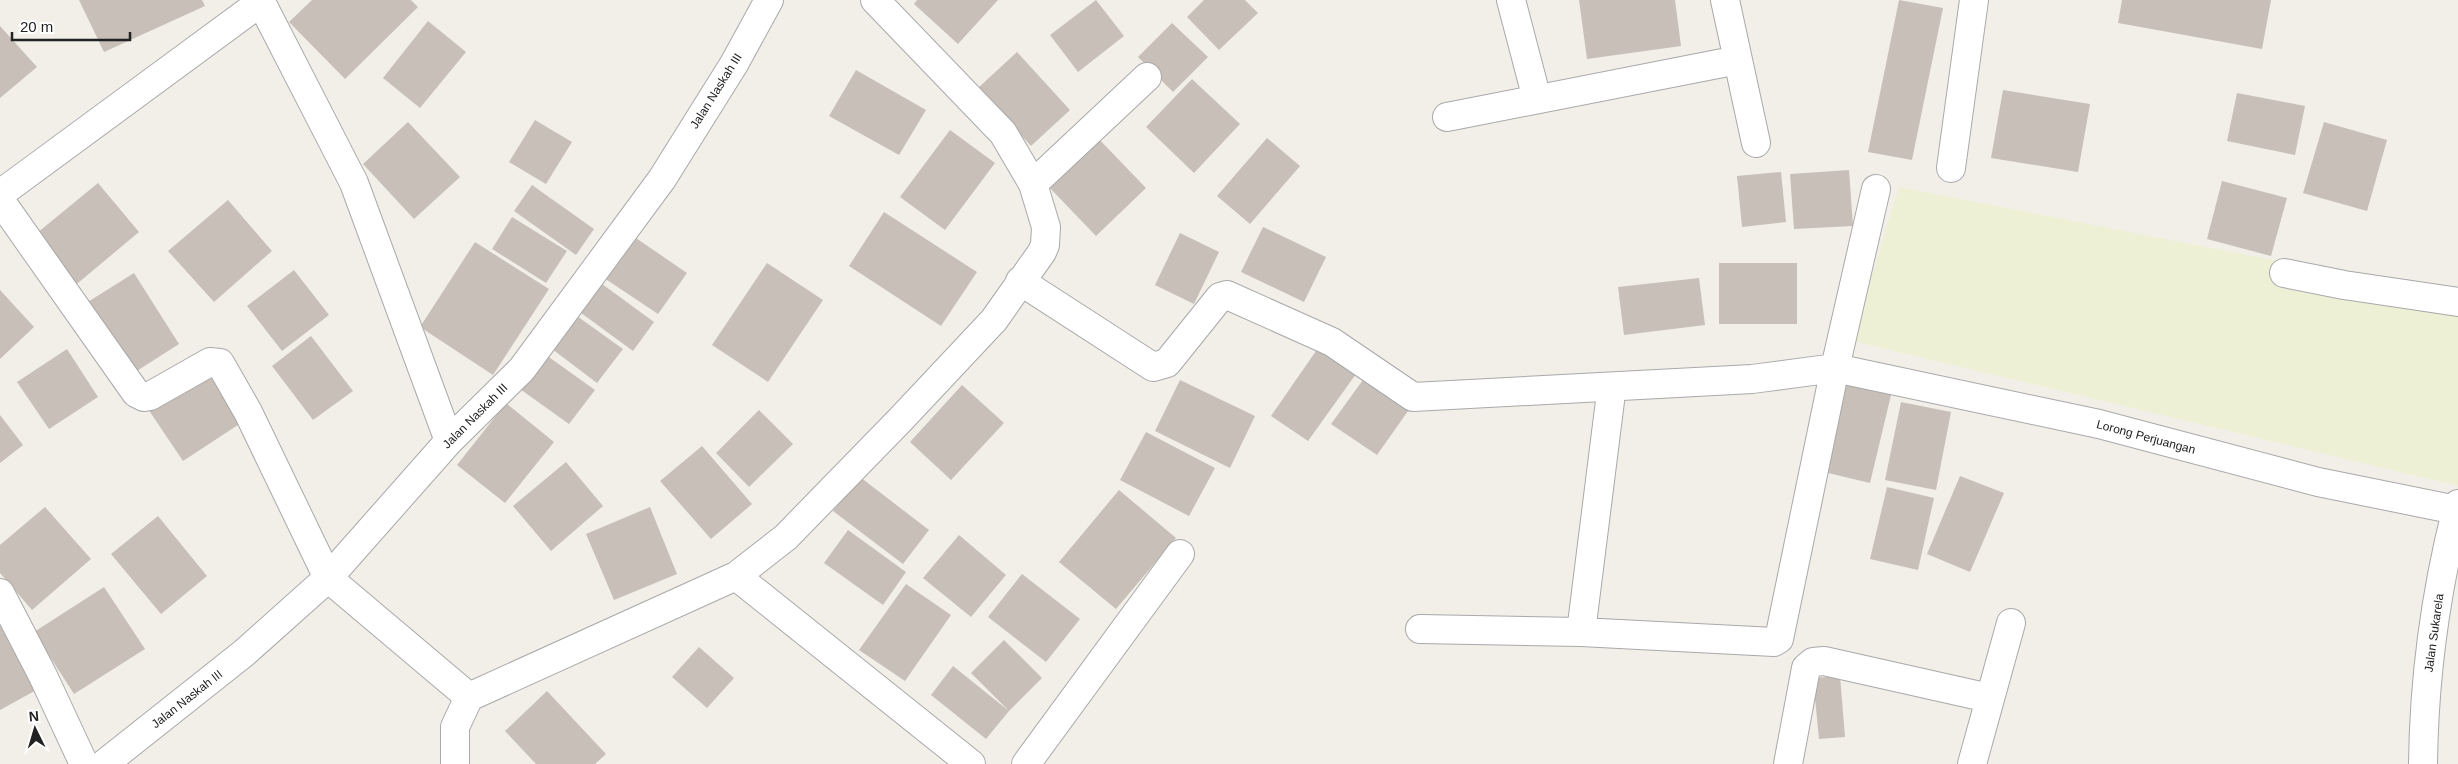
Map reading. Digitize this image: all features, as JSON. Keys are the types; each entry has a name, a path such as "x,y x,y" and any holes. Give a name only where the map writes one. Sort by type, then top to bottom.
{"street":[{"name":"Jalan Naskah III","path":"104,764 244,653 328,578 449,440 522,369 662,179 734,64 769,0"},
{"path":"454,764 454,727 469,697 736,576 786,537 831,493 994,320 1042,252 1046,237 1046,227 1033,184 1003,133 875,0"},
{"path":"1511,0 1537,99"},
{"path":"1725,0 1756,142"},
{"path":"1951,168 1974,0"},
{"path":"0,194 260,1 354,183 449,440"},
{"path":"1447,117 1738,60"},
{"path":"1033,184 1147,77"},
{"path":"1420,629 1581,632 1774,642 1779,639 1833,379 1876,189"},
{"path":"0,200 136,394 144,397 150,396 210,362 218,362 222,365 328,578 469,697"},
{"path":"2284,274 2458,302"},
{"path":"1020,281 1153,366 1167,363 1220,297 1232,296 1332,342 1413,397 1752,379 1833,379"},
{"path":"1454,408 1610,401 1833,379"},
{"name":"Lorong Perjuangan","path":"1833,379 2099,424 2318,482 2457,507"},
{"path":"1581,632 1610,401"},
{"name":"Jalan Sukarela","path":"2423,764 2426,685 2436,605 2457,507"},
{"path":"1026,764 1180,554"},
{"path":"736,576 971,764"},
{"path":"0,593 43,676 84,764"},
{"path":"1972,764 2011,623"},
{"path":"1788,764 1806,668 1813,662 1824,662 1989,698"}],"green space":[{"path":"1899,187 2458,296 2458,486 1852,341"}],"building":[{"path":"79,0 202,0 205,6 104,52"},
{"path":"312,0 411,0 418,7 345,79 289,22"},
{"path":"917,0 998,0 958,44 914,4"},
{"path":"1096,0 1124,36 1078,72 1050,35"},
{"path":"1204,0 1245,0 1258,13 1219,50 1187,17"},
{"path":"1579,0 1675,0 1681,46 1587,59"},
{"path":"1899,0 1943,8 1912,160 1868,152"},
{"path":"2122,0 2271,0 2262,49 2118,23"},
{"path":"428,21 466,52 420,108 383,78"},
{"path":"1172,23 1208,57 1173,92 1138,57"},
{"path":"0,26 37,67 0,98"},
{"path":"1017,52 1070,110 1031,146 978,88"},
{"path":"856,70 926,110 899,155 829,116"},
{"path":"1192,79 1240,124 1194,173 1146,127"},
{"path":"2003,90 2090,104 2078,172 1991,158"},
{"path":"2237,93 2305,106 2295,155 2227,141"},
{"path":"535,120 572,142 546,184 509,162"},
{"path":"408,122 460,177 414,219 363,164"},
{"path":"2324,122 2387,140 2367,211 2303,193"},
{"path":"950,130 995,163 945,230 900,197"},
{"path":"1096,136 1146,188 1096,236 1046,184"},
{"path":"1267,138 1300,166 1250,224 1217,196"},
{"path":"1849,170 1853,226 1794,229 1790,174"},
{"path":"1781,172 1786,222 1742,227 1737,176"},
{"path":"2222,181 2287,198 2271,256 2207,239"},
{"path":"98,183 139,232 72,288 31,238"},
{"path":"532,185 594,229 576,255 514,211"},
{"path":"228,200 272,251 214,302 168,251"},
{"path":"884,212 977,272 941,326 849,266"},
{"path":"512,217 567,251 546,283 492,249"},
{"path":"1263,227 1326,257 1304,302 1241,272"},
{"path":"1180,233 1219,252 1194,304 1155,285"},
{"path":"630,234 687,273 658,314 601,276"},
{"path":"475,242 549,289 493,375 420,327"},
{"path":"767,263 823,300 768,382 712,345"},
{"path":"1719,263 1797,263 1797,324 1719,324"},
{"path":"294,270 329,315 282,351 247,306"},
{"path":"134,273 179,344 129,376 83,305"},
{"path":"1699,278 1705,325 1624,335 1618,287"},
{"path":"598,281 654,322 633,351 577,310"},
{"path":"0,290 34,327 0,359"},
{"path":"577,316 623,349 597,383 552,349"},
{"path":"311,336 353,391 313,420 272,366"},
{"path":"1318,348 1356,374 1308,441 1271,416"},
{"path":"67,349 98,397 49,429 17,382"},
{"path":"546,355 595,390 569,424 520,389"},
{"path":"206,370 241,423 183,461 148,409"},
{"path":"1368,373 1413,404 1377,455 1331,424"},
{"path":"1180,380 1255,416 1230,468 1155,431"},
{"path":"1846,380 1892,391 1870,483 1824,472"},
{"path":"962,385 1004,423 951,480 910,442"},
{"path":"1901,402 1951,412 1936,490 1885,480"},
{"path":"506,403 554,442 505,503 457,465"},
{"path":"759,410 793,444 749,487 716,453"},
{"path":"0,415 23,445 0,463"},
{"path":"1146,432 1215,468 1189,516 1120,480"},
{"path":"702,446 752,504 711,539 660,481"},
{"path":"566,462 603,506 551,551 513,506"},
{"path":"1960,476 2004,493 1970,572 1927,554"},
{"path":"860,477 929,530 903,564 833,511"},
{"path":"1887,487 1934,498 1918,570 1870,559"},
{"path":"1119,490 1176,538 1116,609 1059,562"},
{"path":"45,507 91,559 32,610 0,573 0,545"},
{"path":"650,507 677,574 614,600 586,534"},
{"path":"158,516 207,576 161,614 111,554"},
{"path":"848,530 906,572 883,605 824,563"},
{"path":"959,535 1006,575 971,617 923,578"},
{"path":"1022,574 1080,619 1046,662 988,617"},
{"path":"906,584 951,615 905,681 859,650"},
{"path":"104,587 145,649 74,694 34,632"},
{"path":"0,618 40,688 0,710"},
{"path":"1004,640 1042,678 1009,711 971,673"},
{"path":"699,647 734,678 707,708 672,677"},
{"path":"953,666 1009,711 986,739 931,695"},
{"path":"1840,676 1845,737 1819,739 1813,678"},
{"path":"547,691 606,754 595,764 536,764 505,731"}]}
